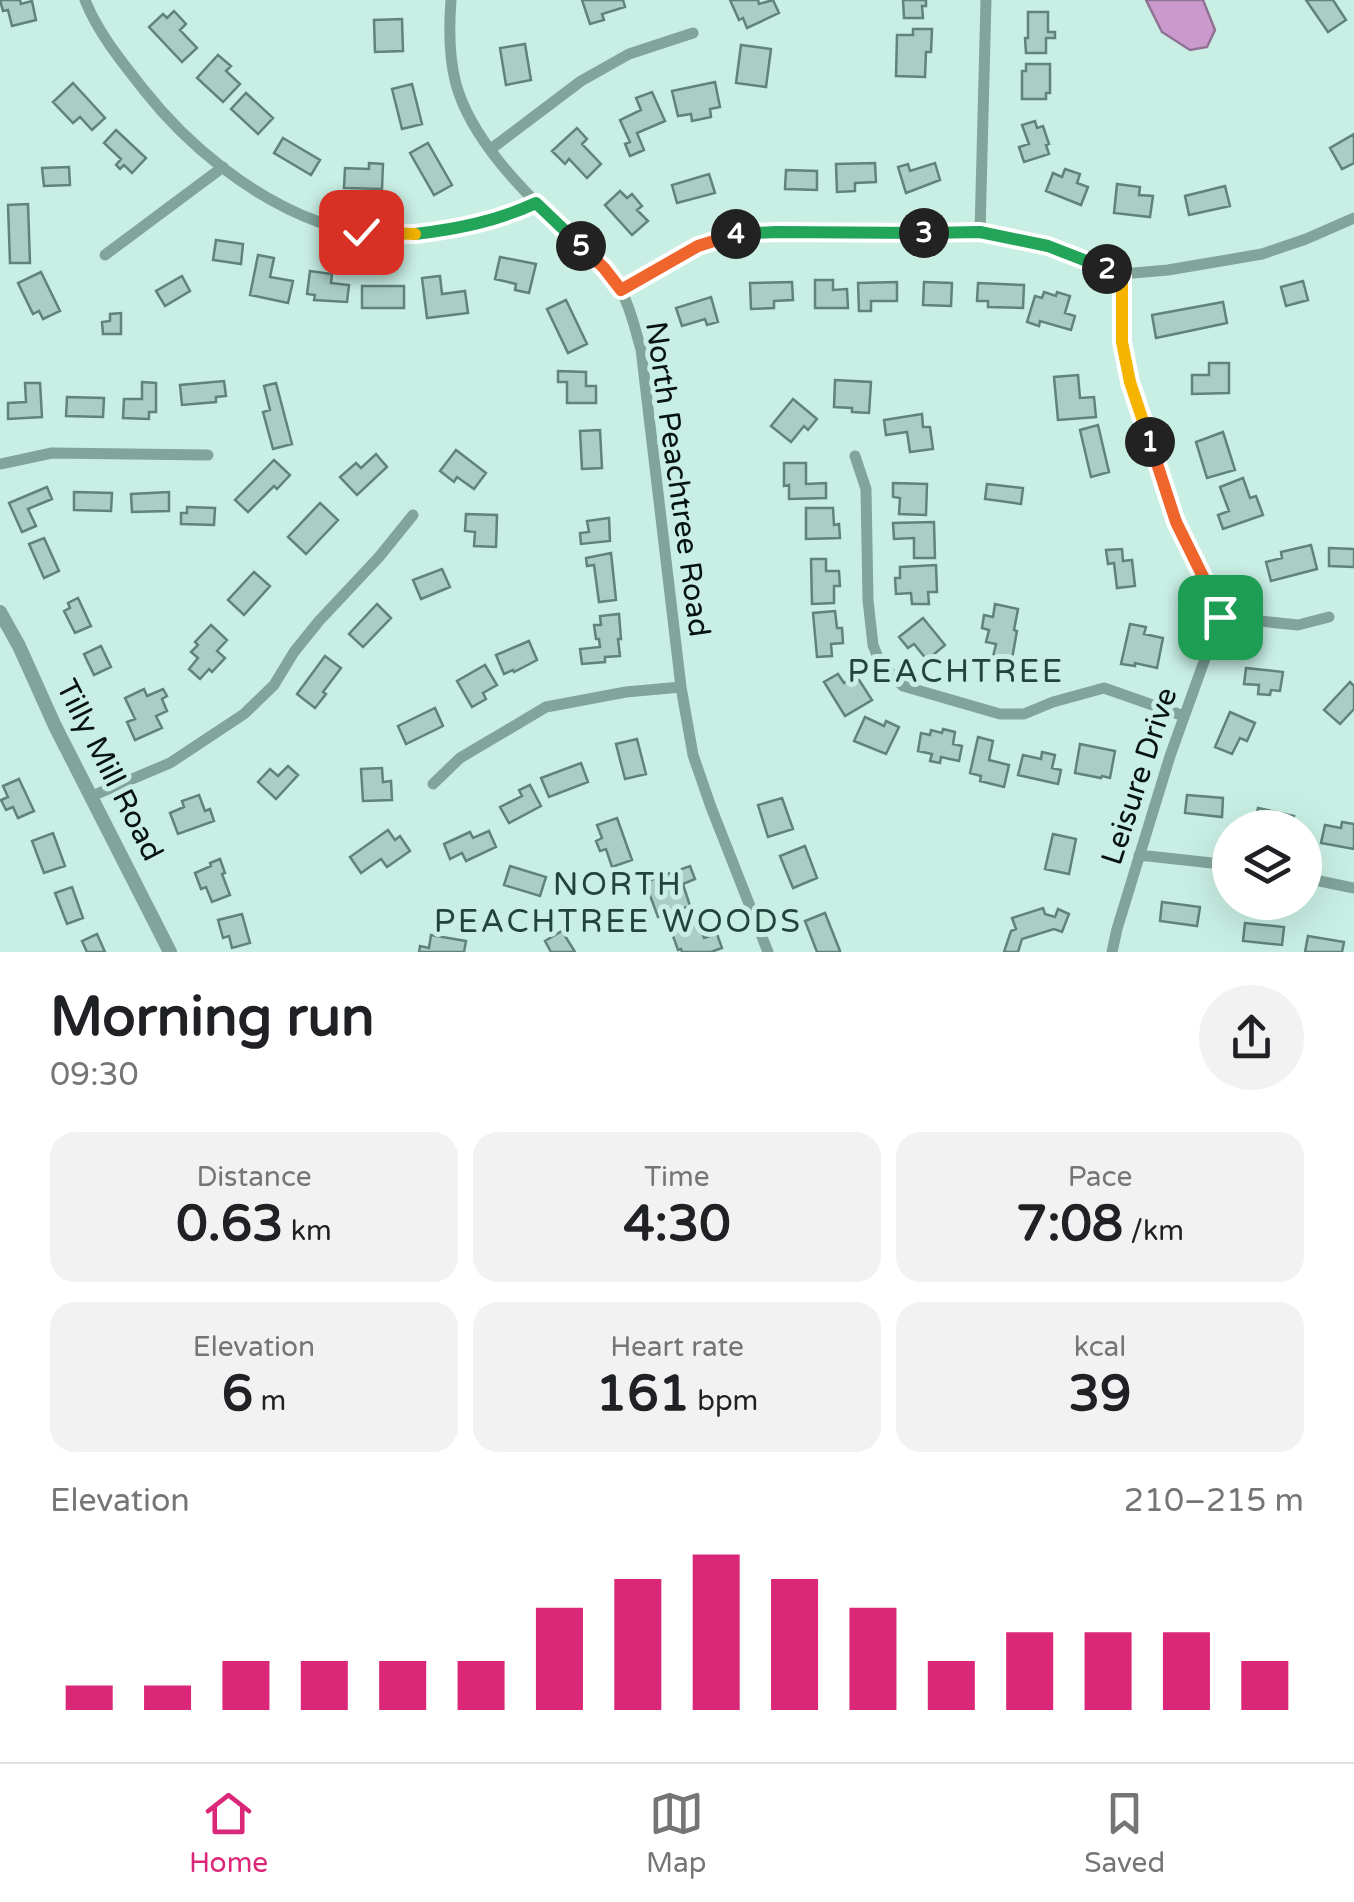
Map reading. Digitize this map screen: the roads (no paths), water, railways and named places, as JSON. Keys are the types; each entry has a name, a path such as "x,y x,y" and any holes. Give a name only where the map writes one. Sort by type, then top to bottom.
{"street":[{"path":"85,0 119,58 185,136 279,205 322,224 361,232 412,234 463,228 536,203"},
{"name":"North Peachtree Road","path":"451,0 456,83 470,120 536,203 604,268 621,290 641,349 681,687 693,755 768,952"},
{"path":"980,232 986,0"},
{"path":"491,150 581,81 629,54 693,33"},
{"path":"105,255 223,167"},
{"path":"621,290 698,246 731,234 980,232 1048,246 1122,274 1262,254 1354,218"},
{"path":"1122,274 1122,342 1130,382 1176,522 1220,617 1298,624 1329,617"},
{"path":"0,464 52,453 208,455"},
{"path":"855,456 866,488 868,600 874,645 880,663 890,675 904,686 1000,714 1024,714 1104,688 1184,716"},
{"path":"92,796 170,763 244,714 274,684 319,620 379,557 412,515"},
{"name":"Tilly Mill Road","path":"0,612 170,952"},
{"name":"Leisure Drive","path":"1112,952 1139,854 1220,617"},
{"path":"433,784 460,758 546,708 626,692 681,687"},
{"path":"1139,854 1212,863"},
{"path":"1322,881 1354,888"}],"district":[{"name":"PEACHTREE","path":"956,671"},
{"name":"NORTH PEACHTREE WOODS","path":"618,902"}]}
